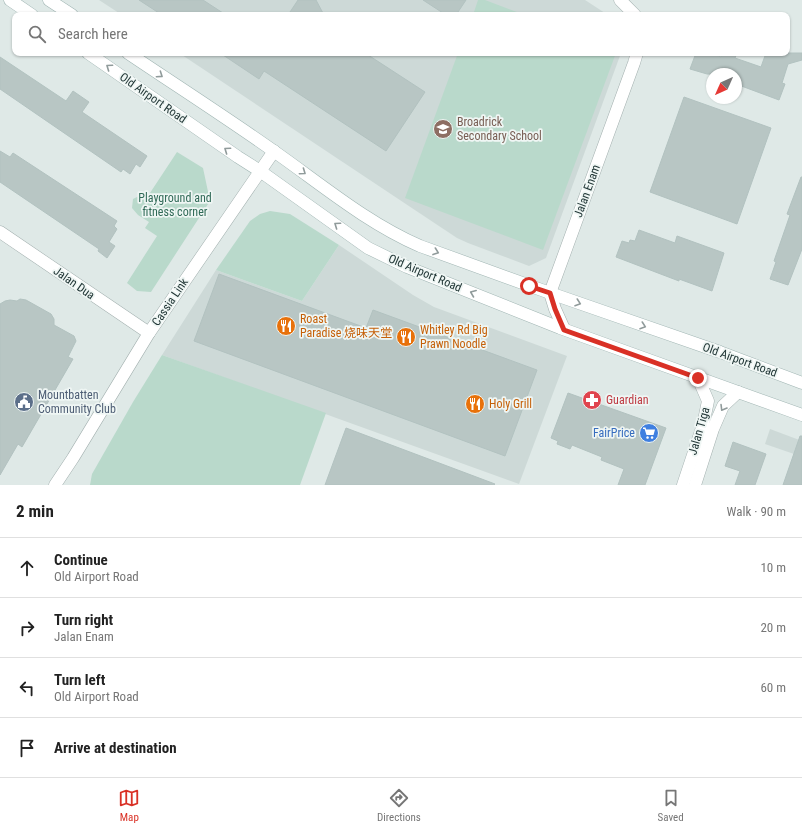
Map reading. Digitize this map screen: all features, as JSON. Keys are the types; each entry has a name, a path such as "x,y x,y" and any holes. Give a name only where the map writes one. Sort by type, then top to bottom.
{"main road":[{"path":"10,0 28,12"},
{"path":"49,0 67,12"},
{"path":"620,0 632,12"},
{"name":"Old Airport Road","path":"92,56 260,171 368,248 407,267 564,330 802,415"},
{"name":"Old Airport Road","path":"132,56 274,151 380,226 400,238 802,382"},
{"name":"Jalan Enam","path":"550,293 636,56"},
{"name":"Cassia Link","path":"55,485 149,333 274,151"},
{"name":"Jalan Dua","path":"0,232 149,333"},
{"path":"550,293 564,330"},
{"name":"Jalan Tiga","path":"683,485 703,425 708,401 698,378"},
{"name":"Jalan Tiga","path":"695,485 713,429 723,406 738,392"},
{"name":"Cassia Link","path":"64,485 73,458"}],"shaded area":[{"path":"99,0 585,0 603,12 117,12"},
{"name":"Broadrick Secondary School","path":"184,56 620,56 546,258 529,266 457,238"},
{"path":"339,245 413,295 434,307 567,356 519,484 162,355 216,270 302,301"},
{"path":"770,429 802,441 783,485 794,454 765,444"}],"green space":[{"path":"478,0 485,0 517,12 474,12"},
{"path":"457,56 615,56 543,250 405,198"},
{"name":"Playground and fitness corner","path":"177,152 203,168 210,201 151,292 137,291 127,283 157,236 145,228 149,222 138,215 132,208 133,199 141,195 148,196"},
{"path":"270,211 290,214 339,245 302,301 216,270 250,221 260,214"},
{"path":"162,355 326,413 300,485 90,485 92,474"}],"building":[{"path":"139,0 203,0 221,12 157,12"},
{"path":"298,0 316,0 322,12 290,12"},
{"path":"423,0 466,0 458,12 441,12"},
{"path":"790,53 802,53 802,60 788,64 782,83 785,84 779,100 742,86 742,68 706,68 706,74 690,69 695,56 736,56 735,58 761,67 765,56 790,56"},
{"path":"224,56 370,56 425,92 386,151 264,71 259,79"},
{"path":"0,57 66,101 73,91 89,102 82,112 147,156 140,167 136,164 130,174 123,169 121,172 0,89"},
{"path":"684,97 771,128 737,224 650,192"},
{"path":"0,151 10,157 13,153 117,221 114,226 117,229 109,242 115,246 107,258 98,251 99,249 0,182"},
{"path":"801,177 802,249 788,285 770,279 776,262 774,261 790,215 787,214"},
{"path":"639,230 675,243 677,236 724,253 712,291 679,279 679,281 616,257 622,241 629,243 630,240 635,241"},
{"path":"219,274 366,328 373,310 537,370 505,456 194,341"},
{"name":"Mountbatten Community Club","path":"20,299 26,300 51,314 54,319 54,325 74,336 76,341 68,357 73,359 22,447 18,444 0,475 0,304 5,301 17,301"},
{"path":"568,393 666,428 645,485 618,485 624,469 601,460 602,457 572,445 570,449 557,444 558,441 551,438"},
{"path":"346,428 495,484 325,485"},
{"path":"800,436 802,436 802,485 783,485"},
{"path":"733,442 766,454 755,485 735,485 740,471 725,466"}],"place":[{"name":"Broadrick Secondary School","path":"443,129"},
{"name":"Roast Paradise 烧味天堂","path":"286,326"},
{"name":"Whitley Rd Big Prawn Noodle","path":"406,337"},
{"name":"Guardian","path":"592,400"},
{"name":"Mountbatten Community Club","path":"24,402"},
{"name":"Holy Grill","path":"475,404"},
{"name":"FairPrice","path":"649,433"}],"route":[{"path":"529,286 550,293 564,330 698,378"}]}
